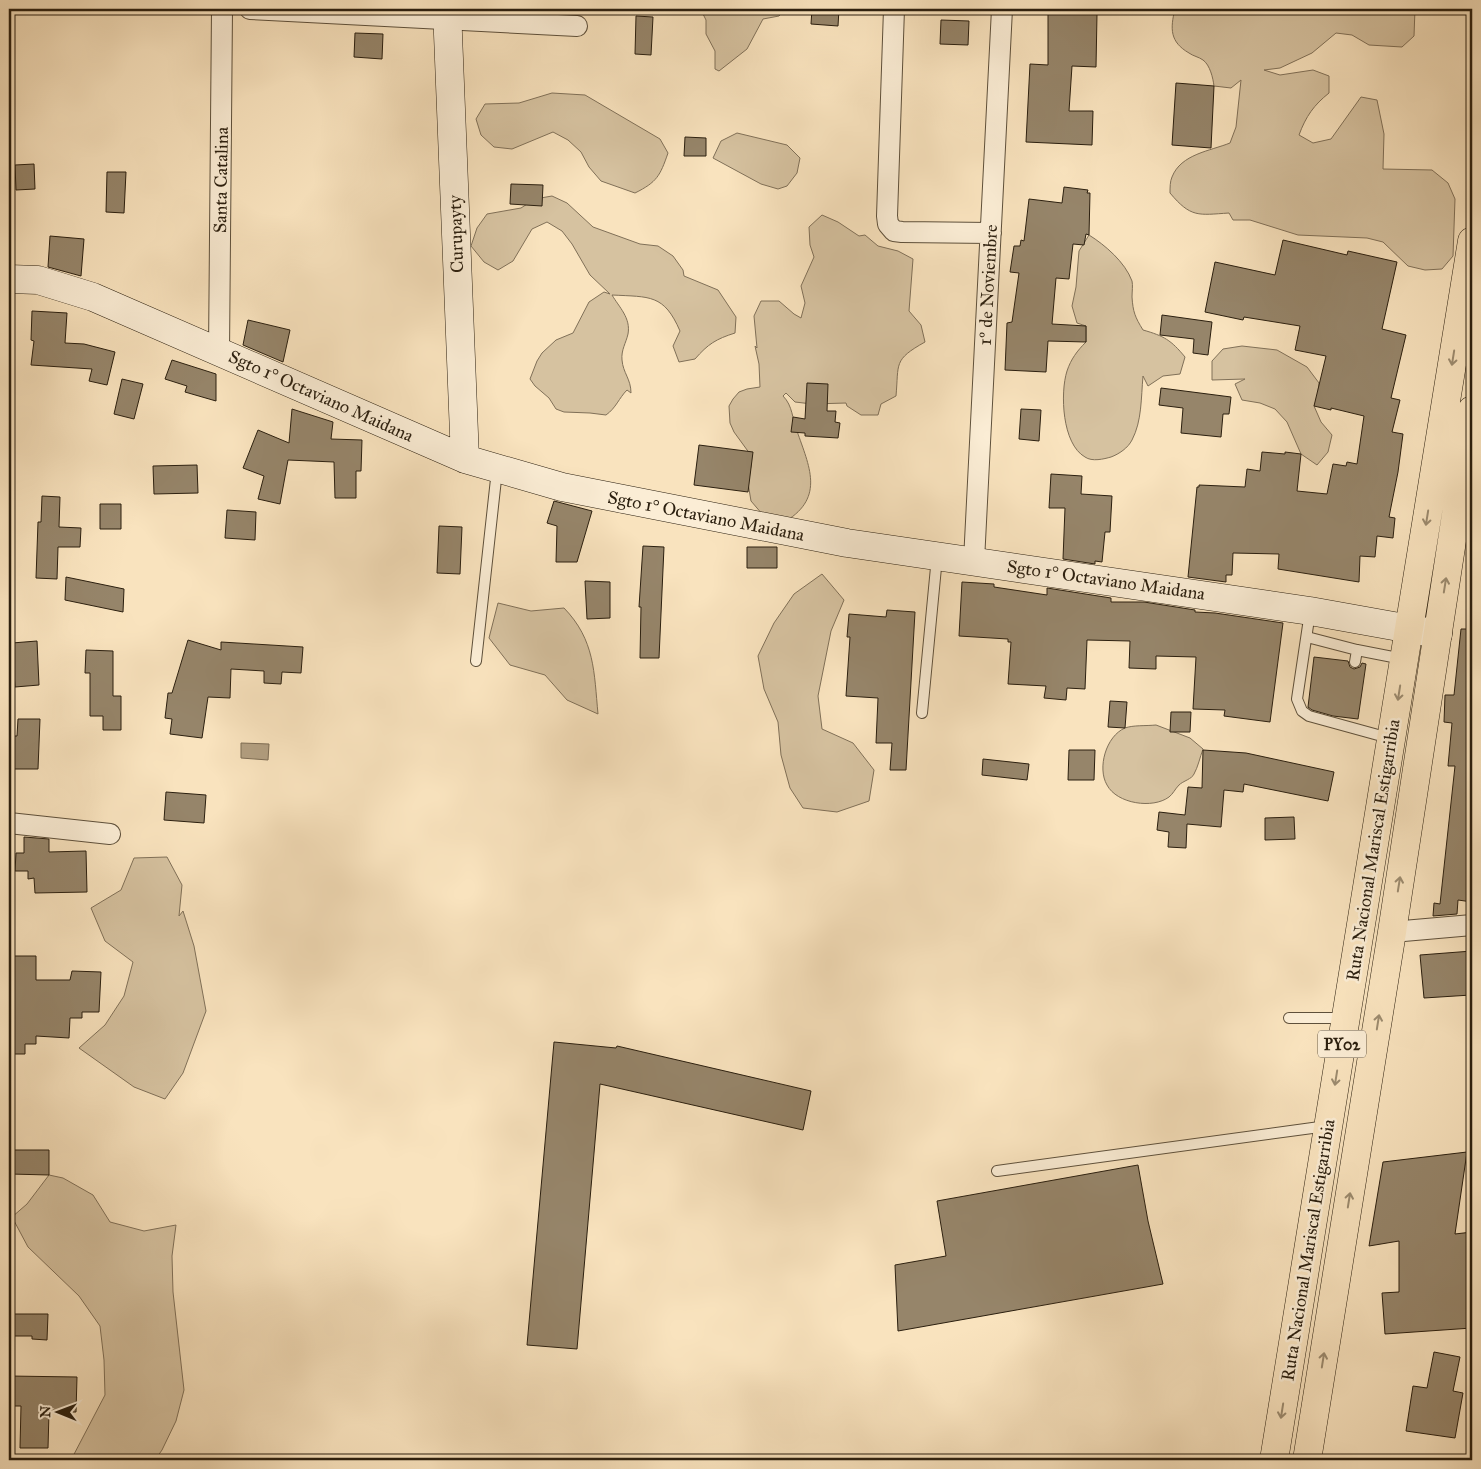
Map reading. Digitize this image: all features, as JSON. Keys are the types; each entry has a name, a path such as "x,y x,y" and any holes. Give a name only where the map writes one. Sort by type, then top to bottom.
{"highway":[{"name":"Ruta Nacional Mariscal Estigarribia","path":"1274,1460 1472,241"},
{"name":"Ruta Nacional Mariscal Estigarribia","path":"1307,1460 1392,932 1472,410"}],"main road":[{"name":"Curupayty","path":"447,14 465,459"},
{"name":"Sgto 1° Octaviano Maidana","path":"9,279 38,280 93,297 465,459 562,487 847,543 974,561 1308,624 1409,628 1438,634"}],"street":[{"name":"Santa Catalina","path":"219,352 222,9"},
{"path":"250,9 447,14 577,26"},
{"path":"894,9 888,224 894,231 902,232 991,233"},
{"name":"1º de Noviembre","path":"974,561 1002,9"},
{"path":"9,823 110,834"},
{"path":"1392,932 1472,925"}],"lane":[{"path":"476,661 497,468"},
{"path":"922,713 937,556"},
{"path":"1392,738 1345,721 1309,716 1302,711 1297,698 1308,624 1357,650 1404,659"},
{"path":"1354,662 1357,650"},
{"path":"1290,1018 1346,1018"},
{"path":"997,1171 1328,1126"}],"shaded area":[{"path":"703,9 786,9 779,16 763,19 747,49 719,71 715,69 715,51 706,34 706,20 702,12"},
{"path":"1175,9 1415,9 1414,36 1402,47 1369,45 1352,35 1336,33 1312,53 1280,68 1264,70 1280,75 1313,70 1329,76 1329,93 1311,111 1299,135 1313,143 1331,139 1361,97 1377,100 1384,134 1383,169 1432,170 1448,183 1455,199 1453,256 1442,269 1425,270 1408,266 1383,242 1367,238 1298,235 1250,220 1233,220 1229,213 1196,213 1190,211 1177,201 1170,193 1171,180 1176,169 1197,154 1230,143 1236,127 1241,80 1231,88 1214,86 1208,65 1183,49 1175,40 1172,23"},
{"path":"552,93 585,95 660,139 668,153 657,178 635,193 601,181 589,167 581,152 568,140 553,132 512,149 494,147 481,135 476,119 485,104 519,103"},
{"path":"737,133 787,145 800,158 797,173 787,186 778,189 761,184 713,158 721,141"},
{"path":"552,196 567,203 593,227 640,244 658,246 673,256 683,270 684,276 718,290 736,317 735,333 713,343 695,359 679,362 673,346 680,331 668,310 654,300 636,296 612,295 628,323 628,334 622,360 631,393 627,390 606,415 564,412 556,409 549,398 530,379 537,361 542,353 556,340 573,333 589,302 604,292 610,294 590,275 562,231 547,222 532,229 513,261 498,270 484,262 471,246 477,228 487,214 521,208 535,199"},
{"path":"822,215 838,222 859,236 865,235 878,246 898,251 913,259 909,311 921,325 925,342 907,353 903,358 898,369 896,396 881,404 878,415 861,415 847,406 846,403 812,404 795,402 786,393 783,396 791,408 795,426 806,456 811,480 806,502 798,512 786,521 763,515 751,501 748,483 751,466 750,454 734,432 730,423 729,406 739,392 760,387 759,364 755,346 757,348 754,316 761,301 779,301 801,318 805,303 801,286 814,257 810,245 809,227"},
{"path":"1089,235 1114,255 1129,274 1132,283 1134,311 1143,330 1167,339 1185,357 1180,374 1163,376 1148,386 1143,376 1139,417 1132,440 1126,448 1117,454 1098,460 1085,457 1077,450 1067,430 1064,404 1067,371 1075,355 1086,342 1086,326 1077,323 1072,306 1076,287 1079,251"},
{"path":"1242,346 1277,350 1307,367 1319,383 1317,401 1314,406 1321,422 1332,435 1328,452 1317,465 1301,454 1287,422 1275,409 1260,403 1242,400 1235,384 1245,379 1212,380 1212,361 1223,349"},
{"path":"822,574 844,600 831,631 818,696 822,729 853,743 874,770 869,801 837,812 803,808 790,788 781,755 778,722 764,689 758,656 774,623 794,594"},
{"path":"498,603 531,611 564,608 582,632 591,657 598,714 567,700 545,675 510,665 489,638"},
{"path":"1156,725 1190,738 1203,749 1194,774 1162,801 1136,803 1119,797 1107,785 1104,778 1103,762 1108,745 1118,732 1125,728"},
{"path":"241,743 269,744 268,760 241,758"},
{"path":"167,857 182,885 179,916 183,911 194,946 206,1011 183,1073 165,1099 134,1087 79,1048 105,1025 124,996 133,962 105,941 91,908 121,890 134,858"},
{"path":"49,1175 63,1178 93,1195 110,1222 144,1231 176,1225 172,1256 173,1292 184,1390 176,1421 155,1460 71,1460 105,1395 104,1360 100,1326 79,1296 28,1247 12,1217 27,1204"}],"building":[{"path":"812,9 839,9 838,26 811,24"},
{"path":"1048,13 1097,14 1096,67 1072,66 1069,111 1093,111 1092,145 1026,142 1030,64 1048,65"},
{"path":"636,16 653,17 651,55 635,54"},
{"path":"941,20 969,21 968,45 940,44"},
{"path":"355,33 383,34 382,59 354,57"},
{"path":"1176,83 1214,86 1211,148 1172,145"},
{"path":"685,137 706,138 706,156 684,156"},
{"path":"34,164 35,189 16,190 15,165"},
{"path":"107,172 126,172 124,213 106,212"},
{"path":"511,184 543,185 542,206 510,204"},
{"path":"1064,187 1088,190 1087,193 1090,193 1089,235 1086,234 1084,245 1073,244 1069,279 1056,278 1052,324 1086,326 1086,342 1048,341 1046,372 1005,370 1007,323 1012,322 1019,273 1010,272 1014,246 1020,246 1021,240 1024,241 1029,199 1062,203"},
{"path":"50,236 84,239 81,276 48,267"},
{"path":"1283,240 1347,255 1348,251 1397,262 1382,329 1406,335 1391,398 1400,400 1392,432 1403,434 1389,517 1395,518 1393,538 1377,536 1375,557 1360,556 1359,582 1278,569 1279,554 1233,553 1232,575 1226,575 1226,582 1188,577 1197,487 1199,485 1245,487 1247,469 1260,471 1262,452 1285,454 1285,452 1301,454 1297,491 1327,494 1333,464 1346,466 1347,462 1357,464 1364,416 1314,406 1326,356 1295,350 1300,326 1244,317 1243,320 1205,312 1215,262 1275,275"},
{"path":"32,311 67,313 65,343 84,344 115,352 107,385 89,381 92,369 31,365 34,341 31,340"},
{"path":"1162,315 1212,322 1208,355 1193,353 1194,339 1160,335"},
{"path":"248,320 290,330 283,362 243,345"},
{"path":"172,360 216,374 216,401 185,392 187,386 165,379"},
{"path":"122,379 143,384 134,419 114,414"},
{"path":"807,383 828,384 827,411 836,411 835,422 840,423 838,438 805,436 805,433 791,432 793,417 805,419"},
{"path":"1161,388 1231,397 1229,414 1223,414 1221,437 1181,433 1183,408 1159,405"},
{"path":"292,409 333,422 331,439 362,440 361,471 356,471 356,498 335,498 334,462 288,460 280,504 258,499 264,476 243,468 258,430 289,443"},
{"path":"1021,409 1041,410 1039,441 1019,439"},
{"path":"699,445 753,452 748,492 694,485"},
{"path":"197,465 198,493 154,494 153,466"},
{"path":"1051,474 1082,476 1081,494 1112,496 1110,532 1105,532 1102,562 1095,561 1095,564 1063,559 1065,508 1049,508"},
{"path":"42,496 60,497 59,527 81,528 80,547 58,547 57,579 36,578 38,522 41,522"},
{"path":"554,501 592,511 577,562 556,562 557,526 547,523"},
{"path":"100,504 121,504 121,529 100,529"},
{"path":"227,510 256,512 255,540 225,538"},
{"path":"439,526 462,527 460,574 437,573"},
{"path":"643,546 664,547 659,658 640,658 641,607 639,607"},
{"path":"747,547 777,547 777,568 747,568"},
{"path":"66,577 124,589 123,612 65,600"},
{"path":"585,581 610,582 610,618 587,619"},
{"path":"962,582 994,584 994,587 1047,595 1047,588 1111,598 1111,602 1144,602 1195,610 1195,612 1283,623 1270,722 1224,716 1225,710 1193,709 1196,657 1156,656 1156,669 1129,668 1130,641 1087,640 1085,689 1067,688 1066,700 1044,698 1046,686 1008,684 1011,642 1008,642 1008,639 959,636"},
{"path":"887,610 915,612 906,770 890,770 892,743 876,743 878,698 846,696 850,637 847,637 849,614 886,617"},
{"path":"1461,629 1472,629 1472,902 1458,900 1457,914 1433,916 1434,903 1440,904 1455,766 1448,766 1452,723 1444,722 1445,695 1454,695"},
{"path":"188,640 221,650 221,642 303,647 301,673 282,672 281,684 264,683 264,671 231,669 230,698 208,697 202,738 170,734 172,719 165,718 168,693 172,693"},
{"path":"37,641 39,685 15,687 12,643"},
{"path":"86,650 113,651 113,696 121,696 121,730 103,730 103,716 90,716 90,673 85,673"},
{"path":"1314,657 1348,661 1350,667 1354,669 1360,667 1362,663 1366,664 1358,719 1333,716 1308,707"},
{"path":"1110,701 1127,702 1125,728 1108,727"},
{"path":"1171,712 1191,712 1190,732 1170,732"},
{"path":"18,719 40,719 38,769 10,769 11,736 17,736"},
{"path":"1069,750 1095,750 1094,780 1068,780"},
{"path":"1203,750 1246,753 1334,772 1328,801 1244,784 1243,792 1224,790 1221,827 1187,824 1186,848 1168,847 1169,832 1157,830 1159,812 1185,815 1188,787 1202,788"},
{"path":"983,759 1029,764 1027,780 982,775"},
{"path":"166,792 206,795 204,823 164,820"},
{"path":"1294,817 1295,839 1265,840 1265,818"},
{"path":"24,837 49,839 49,852 86,851 87,892 35,893 34,878 28,879 28,871 15,871 16,853 24,853"},
{"path":"1472,951 1472,973 1469,973 1471,995 1424,998 1420,955"},
{"path":"9,956 36,956 36,980 70,980 72,971 101,972 99,1012 82,1012 82,1018 70,1018 69,1038 36,1036 36,1044 25,1044 25,1054 9,1054"},
{"path":"554,1042 616,1048 617,1046 811,1091 803,1130 600,1084 577,1349 527,1345"},
{"path":"11,1150 49,1150 49,1175 10,1174"},
{"path":"1467,1152 1455,1234 1472,1232 1472,1328 1385,1334 1382,1293 1399,1292 1399,1241 1369,1246 1383,1162"},
{"path":"1138,1165 1148,1221 1163,1284 898,1331 895,1265 946,1256 937,1201"},
{"path":"9,1314 48,1314 47,1340 32,1339 32,1336 9,1336"},
{"path":"1434,1352 1460,1357 1453,1391 1463,1393 1455,1438 1406,1431 1413,1386 1427,1388"},
{"path":"9,1376 77,1377 76,1412 49,1412 48,1448 20,1448 21,1406 9,1406"}]}
